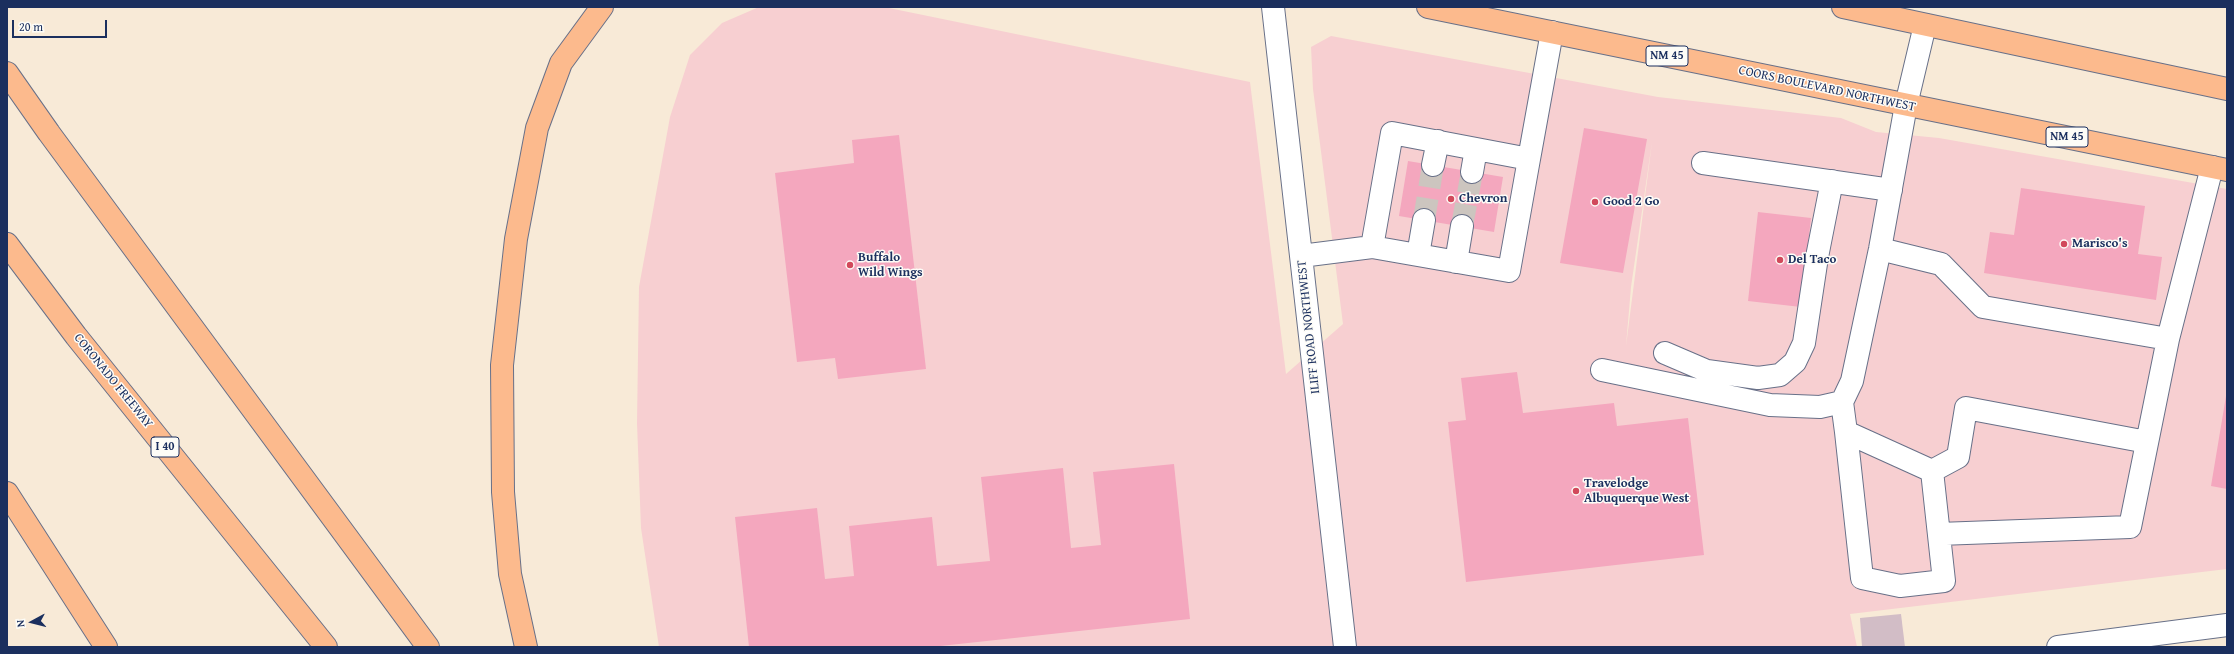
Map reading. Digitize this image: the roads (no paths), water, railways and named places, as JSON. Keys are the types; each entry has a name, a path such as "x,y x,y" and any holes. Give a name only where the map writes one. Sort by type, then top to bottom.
{"main road":[{"path":"526,647 510,574 503,492 502,365 516,239 540,120 562,63 602,7"},
{"name":"COORS BOULEVARD NORTHWEST","path":"1428,7 2219,168"},
{"path":"1843,7 2227,89"},
{"path":"7,73 428,647"},
{"name":"CORONADO FREEWAY","path":"7,244 76,336 326,647"},
{"path":"7,493 106,647"}],"street":[{"name":"ILIFF ROAD NORTHWEST","path":"1273,7 1345,647"},
{"path":"1925,25 1906,105 1880,249 1852,381 1842,402 1862,578 1900,586 1944,581 1932,471"},
{"path":"1301,256 1372,247 1509,271 1528,158 1552,32"},
{"path":"1372,247 1392,133 1528,158"},
{"path":"1433,165 1438,141"},
{"path":"1472,172 1476,149"},
{"path":"1703,163 1891,190"},
{"path":"1939,534 2130,527 2168,339 2219,168"},
{"path":"1665,353 1707,371 1758,378 1780,375 1795,362 1804,343 1817,258 1832,182"},
{"path":"1418,255 1424,220"},
{"path":"1456,262 1462,226"},
{"path":"1880,249 1941,264 1983,307 2168,339"},
{"path":"1602,370 1770,405 1820,407 1842,402"},
{"path":"1932,471 1958,457 1966,408 2147,442"},
{"path":"1846,432 1932,471"},
{"path":"2058,647 2227,625"}],"tunnel":[{"path":"1424,220 1433,165"},
{"path":"1462,226 1472,172"}],"place":[{"name":"Chevron","path":"1451,199"},
{"name":"Good 2 Go","path":"1595,202"},
{"name":"Marisco's","path":"2064,244"},
{"name":"Del Taco","path":"1780,260"},
{"name":"Buffalo Wild Wings","path":"850,265"},
{"name":"Travelodge Albuquerque West","path":"1576,491"}]}
